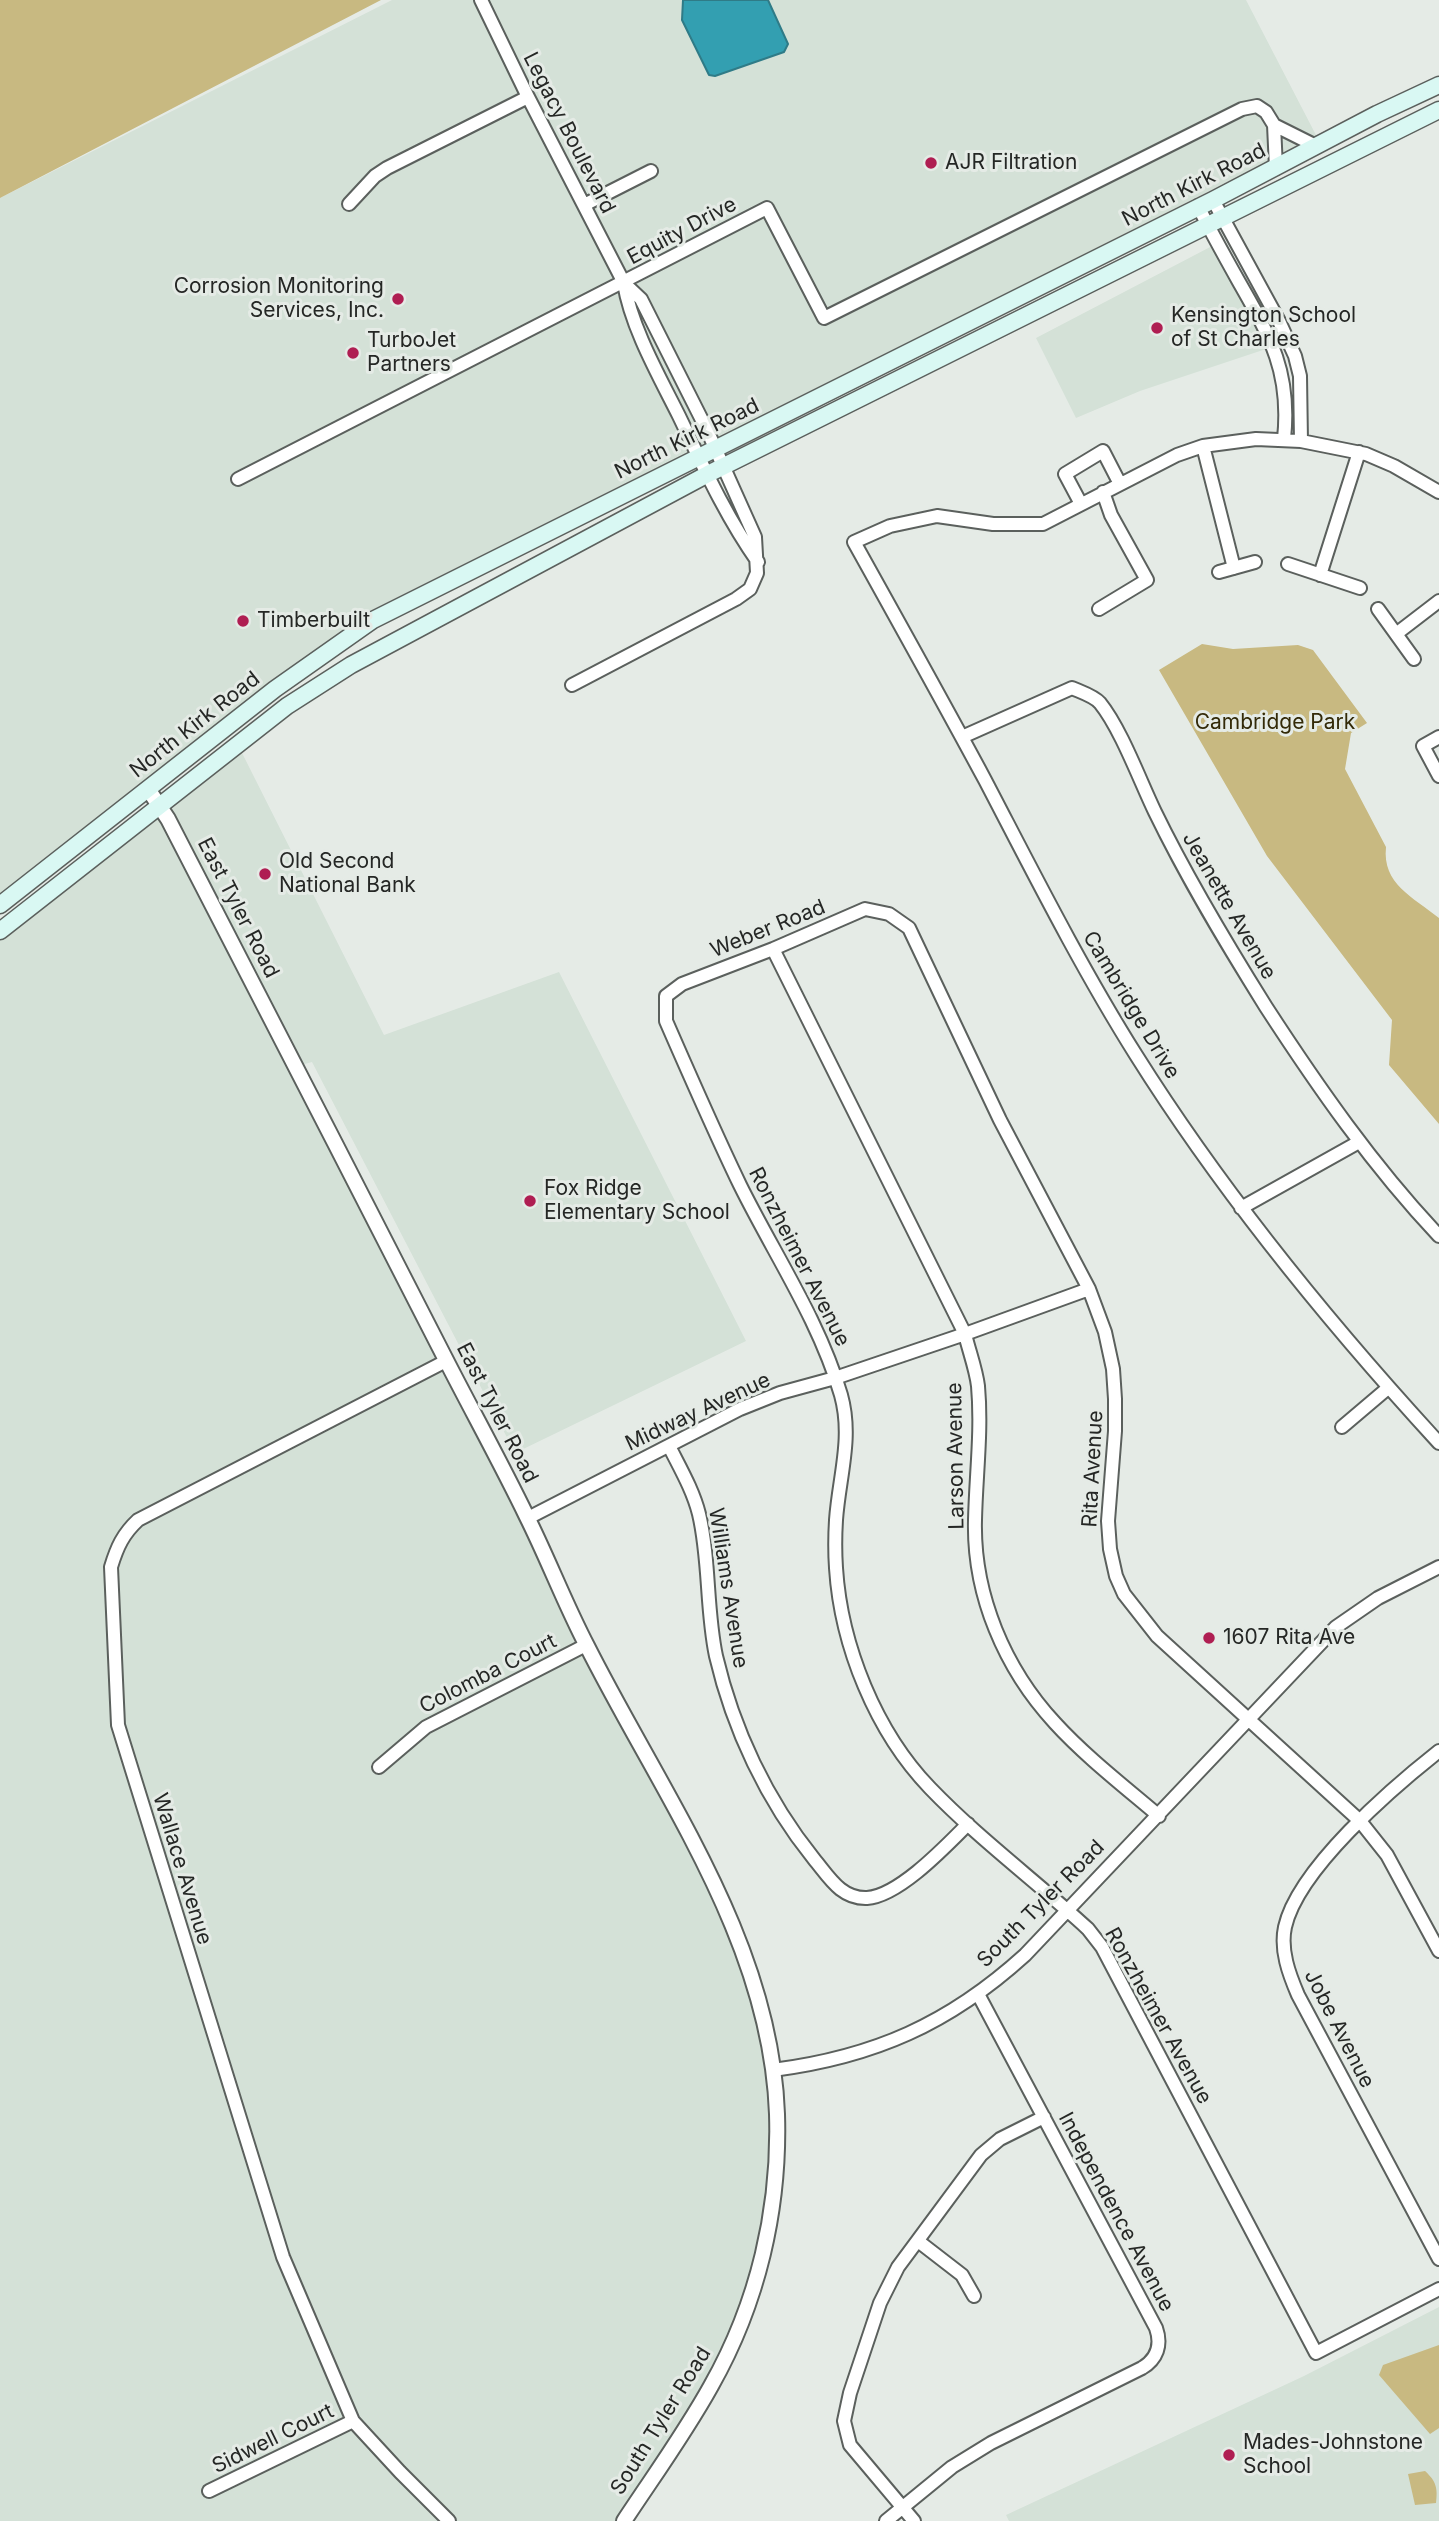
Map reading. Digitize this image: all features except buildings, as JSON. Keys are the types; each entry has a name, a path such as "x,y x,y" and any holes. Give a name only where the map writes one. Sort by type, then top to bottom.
{"main road":[{"name":"North Kirk Road","path":"0,905 275,689 373,620 1439,85"},
{"name":"North Kirk Road","path":"0,931 287,706 415,629 715,471 1439,110"}],"street":[{"name":"Legacy Boulevard","path":"481,0 527,97 624,283 628,307 699,457 715,471"},
{"path":"349,204 375,176 387,168 527,97"},
{"name":"Equity Drive","path":"238,479 767,208 824,318 1242,109 1257,106 1266,112 1274,125 1316,146"},
{"path":"1274,125 1276,168"},
{"path":"584,205 652,171"},
{"path":"1205,203 1274,346 1285,395 1284,439"},
{"path":"1215,222 1279,321 1295,356 1300,376 1301,442"},
{"name":"Legacy Boulevard","path":"572,685 736,599 750,589 757,573 758,562 744,542 715,471 715,449 641,299 624,283"},
{"path":"1120,484 1103,451 1065,474 1081,504 1177,455 1203,446 1256,439 1284,439 1359,452 1394,466 1439,492"},
{"path":"1203,446 1234,568"},
{"path":"1320,575 1359,452"},
{"path":"1099,608 1147,580 1111,515 1103,492"},
{"name":"Cambridge Drive","path":"1081,504 1043,524 992,524 937,516 890,526 854,542 962,737 1062,927 1164,1098 1241,1208 1307,1294 1439,1443"},
{"path":"1219,572 1255,562"},
{"path":"1288,564 1360,588"},
{"path":"1396,634 1439,601"},
{"path":"1378,609 1414,659"},
{"name":"Jeanette Avenue","path":"962,737 1073,688 1099,701 1115,727 1184,873 1289,1043 1359,1142 1439,1236"},
{"path":"1439,737 1423,746 1439,776"},
{"name":"East Tyler Road","path":"148,789 160,805 528,1518 586,1645 715,1885 744,1952 760,2007 773,2070"},
{"name":"Weber Road","path":"666,1005 666,996 682,984 773,949 865,909 889,914 895,918"},
{"name":"Rita Avenue","path":"895,918 909,928 1000,1120 1089,1289 1105,1332 1113,1369 1115,1431 1108,1521 1116,1576 1131,1604 1157,1636 1360,1821 1387,1855 1439,1951"},
{"name":"Larson Avenue","path":"773,949 965,1335 977,1384 979,1421 975,1522 978,1560 992,1621 1029,1692 1056,1725 1159,1816"},
{"name":"Ronzheimer Avenue","path":"666,1005 666,1021 729,1160 824,1345 835,1378 847,1423 836,1521 836,1569 844,1620 857,1664 875,1707 897,1745 929,1786 968,1824 1068,1910 1102,1947 1317,2353 1439,2290"},
{"path":"1241,1208 1359,1142"},
{"name":"Midway Avenue","path":"528,1518 740,1409 779,1393 835,1378 965,1335 1089,1289"},
{"name":"Wallace Avenue","path":"446,1361 138,1520 122,1539 111,1567 118,1725 283,2257 353,2420 449,2521"},
{"path":"1342,1427 1388,1388"},
{"name":"Williams Avenue","path":"669,1446 689,1484 699,1513 705,1551 708,1606 716,1656 729,1702 747,1748 773,1799 800,1842 839,1889 851,1896 866,1898 882,1895 932,1861 968,1824"},
{"name":"South Tyler Road","path":"624,2521 711,2388 738,2334 750,2299 774,2200 777,2130 773,2070 849,2056 892,2041 942,2018 978,1994 1025,1955 1336,1627 1378,1598 1439,1567"},
{"name":"Colomba Court","path":"379,1768 426,1727 586,1645"},
{"name":"Jobe Avenue","path":"1439,1751 1360,1821 1308,1877 1299,1890 1284,1929 1289,1975 1298,1995 1439,2259"},
{"name":"Independence Avenue","path":"886,2521 952,2467 991,2443 1142,2368 1152,2361 1158,2350 1156,2329 978,1994"},
{"path":"914,2521 850,2445 844,2421 850,2393 886,2287 898,2267 981,2155 1000,2139 1044,2116"},
{"path":"918,2241 962,2275 974,2296"},
{"name":"Sidwell Court","path":"209,2491 353,2420"}],"shaded area":[{"path":"392,0 1246,0 1317,137 433,581 0,897 0,198"},
{"name":"Kensington School of St Charles","path":"1214,245 1269,348 1140,391 1076,418 1036,338"},
{"name":"Fox Ridge Elementary School","path":"240,749 384,1035 559,972 746,1341 515,1453 312,1062 301,1065 167,805"},
{"path":"159,815 703,1872 740,1963 757,2022 766,2070 773,2136 768,2195 758,2254 735,2324 694,2406 617,2521 0,2521 0,939"},
{"path":"1439,2307 1439,2521 1009,2521 1006,2515 1304,2376"}],"green space":[{"path":"0,0 381,0 0,198"},
{"name":"Cambridge Park","path":"1202,644 1233,649 1298,645 1313,650 1367,723 1351,733 1345,769 1386,847 1386,860 1394,880 1439,918 1439,1124 1389,1065 1392,1020 1267,856 1159,670"},
{"path":"1439,2345 1439,2428 1430,2434 1379,2375 1383,2365"},
{"path":"1425,2471 1435,2485 1436,2503 1415,2505 1408,2474"}],"water":[{"path":"683,0 768,0 788,44 784,52 715,76 709,75 682,20"}],"place":[{"name":"AJR Filtration","path":"931,163"},
{"name":"Corrosion Monitoring Services, Inc.","path":"398,299"},
{"name":"Kensington School of St Charles","path":"1157,328"},
{"name":"TurboJet Partners","path":"353,353"},
{"name":"Timberbuilt","path":"243,621"},
{"name":"Old Second National Bank","path":"265,874"},
{"name":"Fox Ridge Elementary School","path":"530,1201"},
{"name":"1607 Rita Ave","path":"1209,1638"},
{"name":"Mades-Johnstone School","path":"1229,2455"}]}
